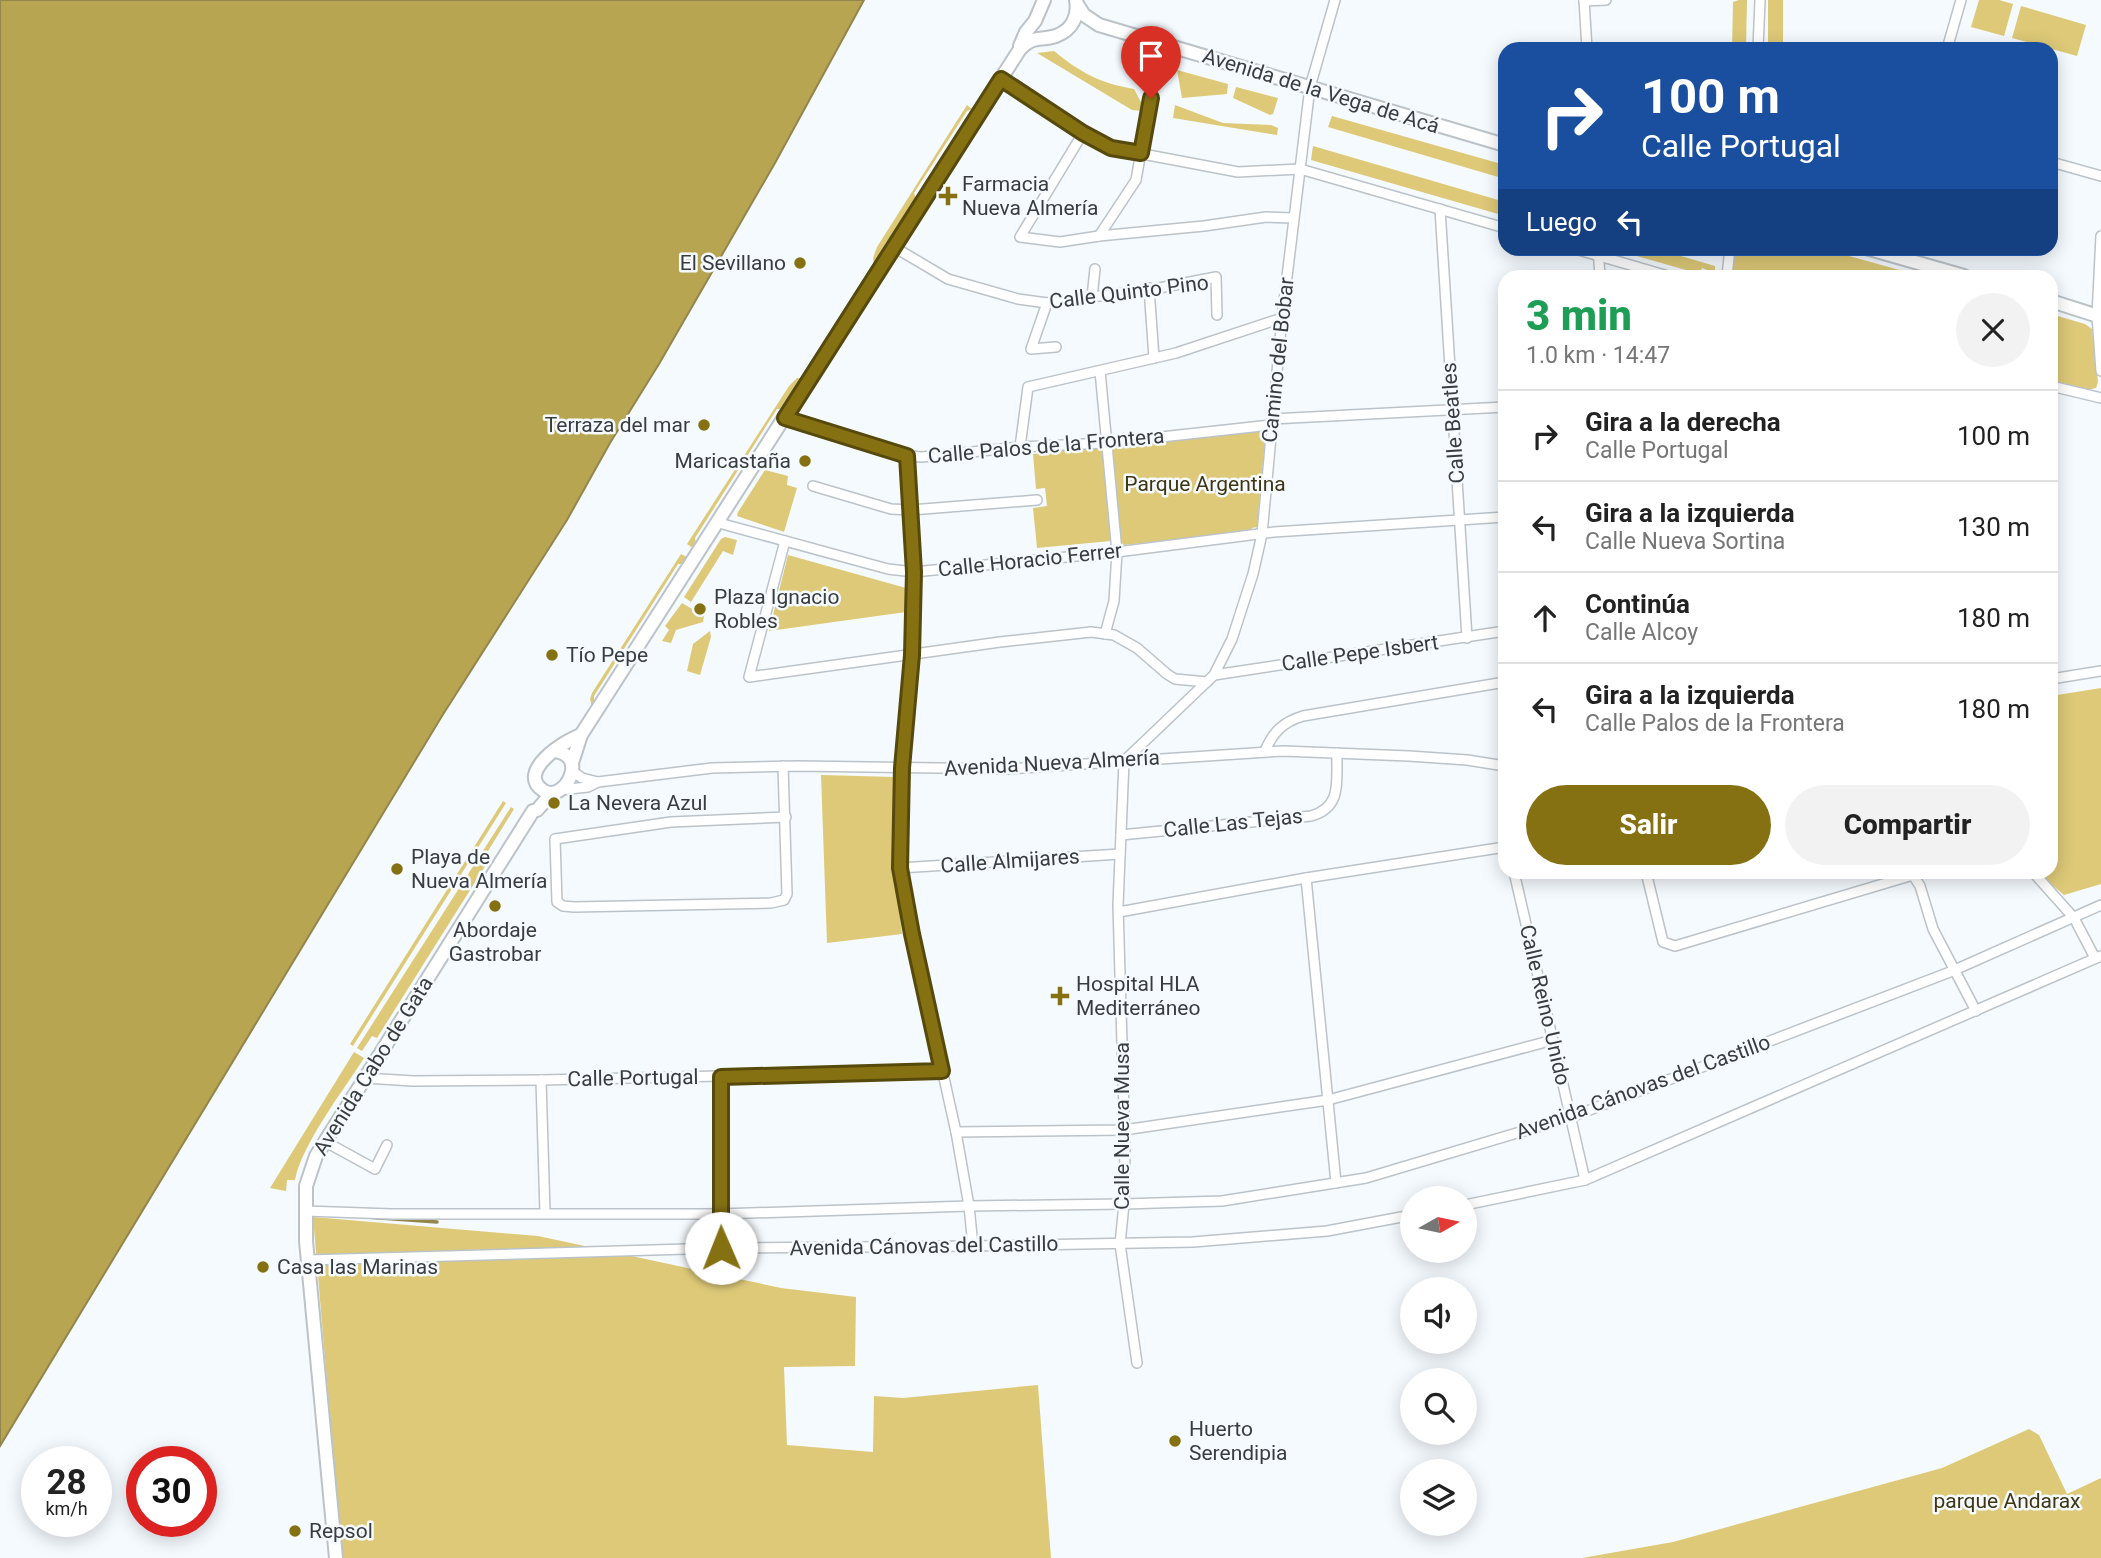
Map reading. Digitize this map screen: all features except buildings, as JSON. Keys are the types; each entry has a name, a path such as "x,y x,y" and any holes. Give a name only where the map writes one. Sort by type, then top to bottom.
{"main road":[{"path":"581,735 539,764 536,775 538,785 545,791 555,791 568,781 581,735 1020,49 1044,0"},
{"path":"1066,29 1076,15 1076,1"},
{"name":"Avenida de la Vega de Acá","path":"1076,1 1084,15 1097,24"},
{"path":"1035,21 1037,30 1046,37"},
{"name":"Avenida de la Vega de Acá","path":"1046,37 1084,24 1097,24 1498,143"},
{"path":"1020,49 1031,40 1046,37"},
{"path":"1903,256 1946,270"},
{"path":"2058,303 2099,316"},
{"path":"555,751 567,755 572,767"},
{"name":"Avenida Cabo de Gata","path":"533,811 538,785"},
{"name":"Avenida Cabo de Gata","path":"336,1558 308,1260 304,1198 309,1175 324,1141 533,811 555,791"}],"street":[{"name":"Camino del Bobar","path":"1124,761 1214,675 1232,639 1254,574 1262,534 1282,318 1310,88 1335,0"},
{"path":"1587,42 1584,1 1606,0"},
{"path":"1758,42 1760,0"},
{"path":"1949,42 1961,0"},
{"path":"1099,236 1136,180 1160,43"},
{"path":"1001,79 1083,133 1111,148 1238,172 1300,169 1498,226"},
{"path":"1083,133 1020,237 1060,242 1266,217 1293,218"},
{"path":"2058,164 2101,176"},
{"name":"Calle Beatles","path":"1440,209 1466,638"},
{"path":"2101,236 2101,371"},
{"name":"Calle Quinto Pino","path":"894,247 948,279 1018,299 1046,303 1216,277 1217,315"},
{"path":"1608,256 1650,270"},
{"path":"1092,297 1095,269"},
{"path":"1149,288 1154,358"},
{"path":"1046,303 1031,349 1056,347"},
{"path":"1020,447 1028,387 1176,353 1282,318"},
{"path":"1100,371 1117,552 1114,601 1105,634"},
{"path":"2058,388 2101,398"},
{"name":"Calle Palos de la Frontera","path":"785,418 907,456 922,457 1020,447 1106,443 1271,422 1498,407"},
{"path":"907,456 914,572 912,655 902,768 900,868 956,1132 973,1246"},
{"path":"813,486 891,509 911,510 1037,500"},
{"name":"Calle Horacio Ferrer","path":"719,523 888,569 914,572 1117,552 1274,531 1498,517"},
{"path":"785,541 749,677 1091,632 1114,635 1137,648 1175,679 1207,682"},
{"name":"Calle Pepe Isbert","path":"1214,675 1498,632"},
{"path":"2058,678 2101,671"},
{"path":"1265,751 1275,732 1284,724 1303,716 1498,683"},
{"name":"Avenida Nueva Almería","path":"555,791 588,787 598,782 712,768 783,766 1007,769 1265,751 1409,756 1498,765"},
{"name":"Calle Las Tejas","path":"1121,835 1322,813 1330,806 1335,795 1337,753"},
{"name":"Calle Nueva Musa","path":"1124,761 1119,912 1124,1130 1124,1205 1120,1244 1137,1363"},
{"path":"783,766 786,817 787,894 784,900 771,903 574,907 556,902 555,839 671,822 786,817"},
{"name":"Avenida Nueva Almería","path":"572,767 582,778 598,782"},
{"path":"1119,912 1306,878 1498,848"},
{"name":"Calle Almijares","path":"900,868 1120,854"},
{"path":"1306,878 1336,1183"},
{"name":"Calle Reino Unido","path":"1516,879 1585,1180"},
{"path":"1648,879 1663,942 1675,946 1893,879"},
{"path":"1916,879 1933,929 1976,1011"},
{"path":"1477,1202 1585,1180 2098,957 2074,918 2039,879"},
{"name":"Avenida Cánovas del Castillo","path":"305,1211 392,1214 721,1214 969,1206 1124,1205 1222,1201 1366,1178 1570,1117 1955,970 2101,905"},
{"path":"956,1132 1124,1130 1328,1100 1553,1040"},
{"name":"Calle Portugal","path":"365,1078 413,1081 541,1080 942,1071"},
{"path":"721,1077 721,1248"},
{"path":"541,1080 545,1213"},
{"path":"324,1141 375,1169 387,1145"},
{"name":"Avenida Cánovas del Castillo","path":"308,1260 721,1248 1193,1242 1327,1231 1400,1217"}],"green space":[{"path":"1747,0 1746,42 1732,42 1733,2"},
{"path":"1768,0 1783,0 1783,42 1768,42"},
{"path":"1979,0 1999,0 2013,4 2004,36 1971,27"},
{"path":"2021,6 2086,25 2077,56 2058,51 2058,42 2026,42 2012,38"},
{"path":"1054,51 1091,76 1134,89 1142,104 1142,111 1132,110 1037,53"},
{"path":"1177,70 1228,84 1227,94 1182,98"},
{"path":"1236,87 1278,98 1273,114 1233,98"},
{"path":"967,105 972,109 967,111 914,193 916,199 874,264 877,247"},
{"path":"1175,105 1223,123 1271,125 1278,128 1277,135 1173,118"},
{"path":"1332,116 1498,163 1498,177 1328,127"},
{"path":"1313,146 1498,200 1498,214 1311,160"},
{"path":"1637,256 1681,256 1715,266 1715,270 1686,270"},
{"path":"1735,256 1849,256 1899,270 1733,270"},
{"path":"2058,316 2085,324 2092,329 2098,382 2096,388 2087,390 2058,382"},
{"path":"797,378 801,378 782,409 777,409 695,538 696,544 693,548 687,544 789,386"},
{"name":"Parque Argentina","path":"1266,429 1257,527 1252,528 1251,532 1123,545 1121,540 1037,548 1033,508 1047,506 1045,488 1036,489 1033,454"},
{"path":"765,470 788,476 787,485 797,488 784,532 737,516"},
{"path":"725,537 737,540 733,555 723,551 691,602 684,597 721,539"},
{"path":"681,554 687,557 683,564 678,564 594,696 592,706 592,693"},
{"path":"788,555 906,588 906,612 769,631"},
{"path":"682,603 704,616 703,622 676,630 671,643 662,641 669,630 665,626"},
{"path":"710,631 711,637 700,675 687,671 693,644"},
{"path":"2101,688 2101,884 2064,895 2045,879 2058,879 2058,695"},
{"path":"821,775 895,777 893,854 902,934 827,943"},
{"path":"503,801 506,803 353,1046 350,1044"},
{"path":"511,807 514,809 488,851 489,860 377,1038 372,1036 362,1051 357,1048"},
{"path":"354,1052 364,1058 314,1134 295,1180 287,1180 286,1191 270,1188"},
{"path":"313,1217 538,1236 781,1288 856,1297 855,1366 784,1367 787,1445 873,1452 874,1396 903,1398 1038,1385 1051,1558 342,1558"},
{"name":"parque Andarax","path":"2029,1429 2039,1435 2067,1494 2101,1478 2101,1558 1582,1558 1673,1542 1942,1468"}],"shaded area":[{"path":"0,0 864,0 775,163 567,520 442,716 0,1446"}],"waterway":[{"path":"366,1217 437,1222"}],"place":[{"name":"Farmacia Nueva Almería","path":"948,196"},
{"name":"El Sevillano","path":"800,263"},
{"name":"Terraza del mar","path":"704,425"},
{"name":"Maricastaña","path":"805,461"},
{"name":"Plaza Ignacio Robles","path":"700,609"},
{"name":"Tío Pepe","path":"552,655"},
{"name":"La Nevera Azul","path":"554,803"},
{"name":"Playa de Nueva Almería","path":"397,869"},
{"name":"Abordaje Gastrobar","path":"495,906"},
{"name":"Hospital HLA Mediterráneo","path":"1060,996"},
{"name":"Casa las Marinas","path":"263,1267"},
{"name":"Huerto Serendipia","path":"1175,1441"},
{"name":"Repsol","path":"295,1531"}],"route":[{"path":"721,1248 721,1077 942,1071 900,868 902,768 912,655 914,572 907,456 785,418 1001,79 1083,133 1111,148 1141,153 1151,98"}]}
